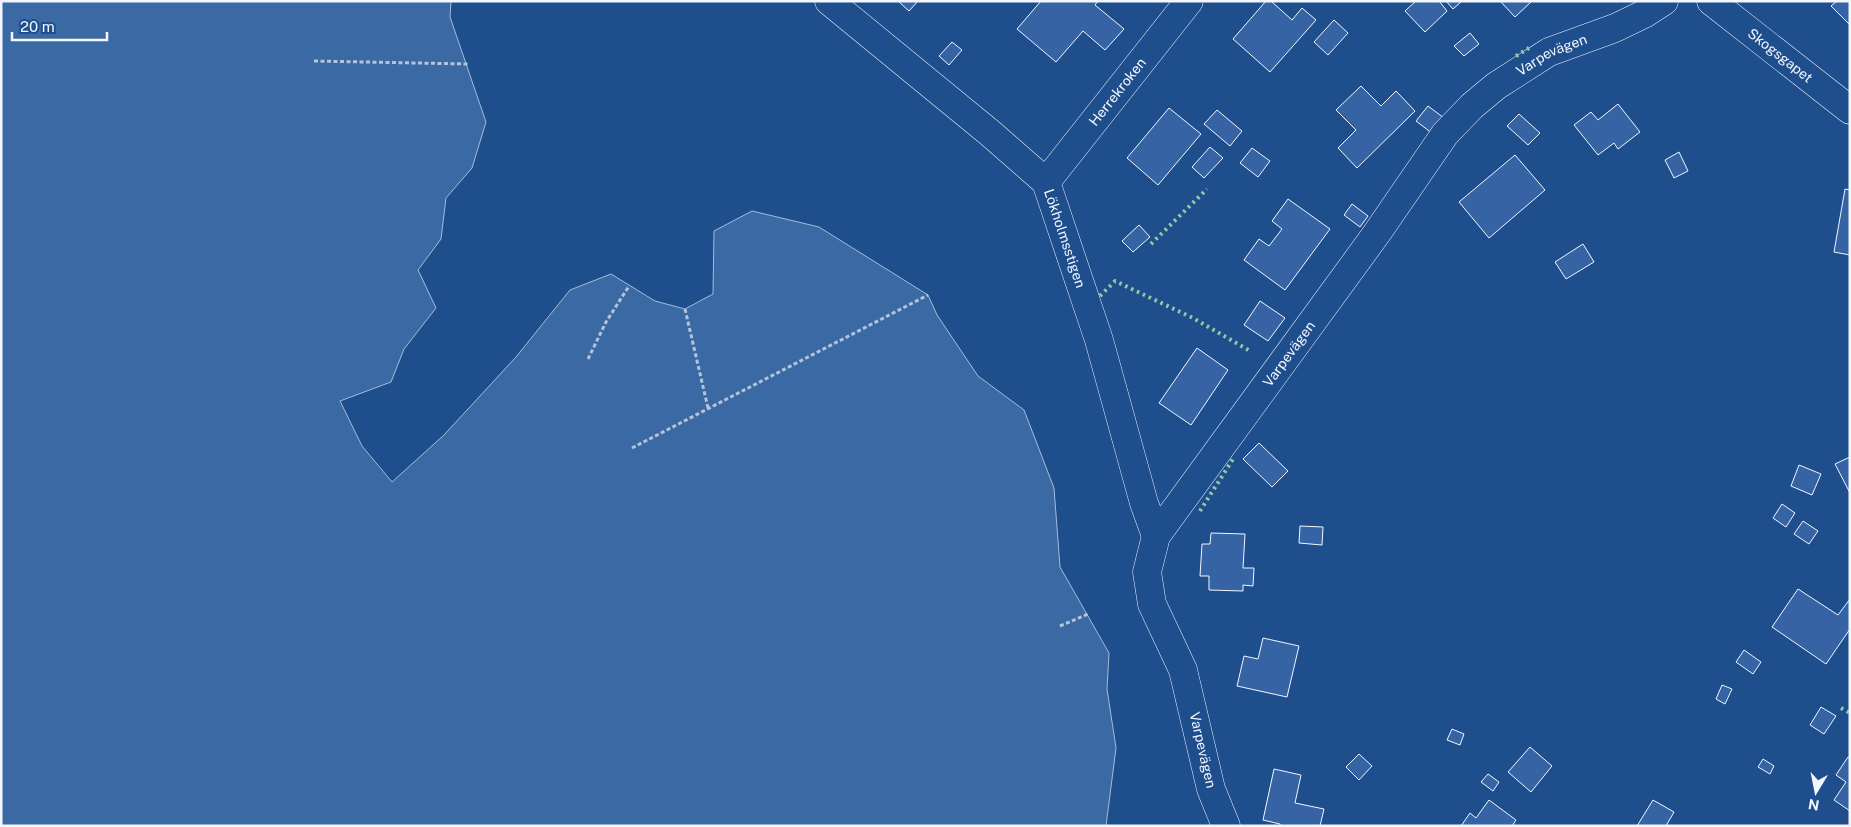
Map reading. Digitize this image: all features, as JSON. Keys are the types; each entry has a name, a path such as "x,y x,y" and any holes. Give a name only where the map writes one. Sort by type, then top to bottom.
{"street":[{"name":"Lökholmsstigen","path":"829,1 990,133 1046,182 1099,340 1144,504 1156,536"},
{"name":"Herrekroken","path":"1046,182 1189,1"},
{"name":"Varpevägen","path":"1226,826 1211,789 1183,670 1152,604 1147,572 1156,536 1377,233 1445,134 1472,106 1496,86 1549,52 1615,28 1644,14 1664,1"},
{"name":"Skogsgapet","path":"1711,1 1850,110"}],"path":[{"path":"314,60 468,64"},
{"path":"588,359 606,322 629,286"},
{"path":"632,448 928,295"},
{"path":"685,309 708,408"},
{"path":"1060,626 1088,614"}],"water":[{"path":"1,1 451,1 450,17 486,122 472,168 446,198 441,239 418,270 436,308 404,349 391,382 340,401 362,446 392,482 444,435 516,357 570,290 611,274 655,301 685,309 713,294 714,231 752,211 819,227 928,295 937,315 978,376 1024,410 1054,488 1060,567 1109,653 1107,689 1116,748 1106,826 1,826"}],"building":[{"path":"898,1 918,1 909,11"},
{"path":"1041,1 1098,1 1095,5 1124,29 1105,50 1083,31 1056,62 1017,29"},
{"path":"1266,1 1271,1 1292,20 1302,8 1316,20 1270,72 1233,39"},
{"path":"1416,1 1439,1 1447,11 1425,32 1405,11"},
{"path":"1446,1 1462,1 1453,9"},
{"path":"1500,1 1532,1 1515,17"},
{"path":"1837,1 1850,1 1850,25 1831,6"},
{"path":"1334,20 1348,33 1328,55 1314,42"},
{"path":"1470,33 1479,44 1464,56 1454,46"},
{"path":"952,42 962,50 949,65 939,56"},
{"path":"1361,86 1381,106 1396,91 1415,111 1357,168 1338,148 1356,130 1336,110"},
{"path":"1618,104 1640,132 1618,149 1614,143 1598,155 1574,125 1591,112 1598,120"},
{"path":"1428,106 1444,118 1433,134 1416,121"},
{"path":"1169,108 1201,134 1158,185 1127,158"},
{"path":"1217,110 1242,131 1230,146 1204,124"},
{"path":"1519,114 1540,133 1528,145 1507,126"},
{"path":"1210,147 1223,158 1204,178 1192,167"},
{"path":"1252,148 1270,161 1258,177 1240,163"},
{"path":"1679,152 1688,171 1674,178 1665,160"},
{"path":"1515,155 1545,190 1489,238 1459,202"},
{"path":"1845,189 1850,190 1850,255 1834,252"},
{"path":"1288,199 1330,229 1285,290 1244,260 1259,239 1269,246 1282,229 1272,221"},
{"path":"1352,204 1368,216 1360,227 1344,215"},
{"path":"1139,225 1150,237 1133,252 1122,241"},
{"path":"1583,244 1594,262 1566,279 1555,262"},
{"path":"1260,301 1285,318 1268,341 1244,325"},
{"path":"1197,348 1228,370 1191,425 1159,403"},
{"path":"1259,443 1288,471 1272,487 1243,459"},
{"path":"1850,457 1850,493 1835,464"},
{"path":"1799,465 1821,474 1812,495 1791,486"},
{"path":"1782,504 1795,513 1786,527 1773,518"},
{"path":"1803,521 1818,531 1809,544 1794,534"},
{"path":"1300,526 1323,527 1322,545 1299,543"},
{"path":"1211,533 1245,534 1243,568 1254,568 1253,586 1243,585 1243,591 1209,590 1209,576 1200,576 1202,544 1210,544"},
{"path":"1798,589 1838,615 1850,599 1850,629 1826,664 1772,627"},
{"path":"1263,638 1299,646 1287,697 1237,686 1244,656 1258,659"},
{"path":"1744,650 1761,662 1753,674 1736,662"},
{"path":"1722,685 1732,689 1725,704 1716,699"},
{"path":"1821,707 1836,716 1824,734 1810,725"},
{"path":"1452,729 1464,734 1460,745 1447,740"},
{"path":"1530,747 1552,766 1531,792 1508,772"},
{"path":"1359,754 1372,766 1359,780 1346,767"},
{"path":"1848,757 1850,758 1850,811 1834,800 1846,782 1836,775"},
{"path":"1763,759 1774,766 1770,774 1758,767"},
{"path":"1274,769 1301,775 1295,803 1324,809 1320,826 1280,826 1280,824 1263,820"},
{"path":"1488,774 1499,782 1493,791 1481,782"},
{"path":"1489,800 1516,820 1512,826 1461,826 1470,813 1476,818"},
{"path":"1653,800 1674,812 1666,826 1637,826"}],"hedge":[{"path":"1516,56 1529,48"},
{"path":"1151,244 1207,189"},
{"path":"1100,296 1115,281 1193,318 1250,351"},
{"path":"1200,511 1233,459"},
{"path":"1841,708 1850,713"}]}
